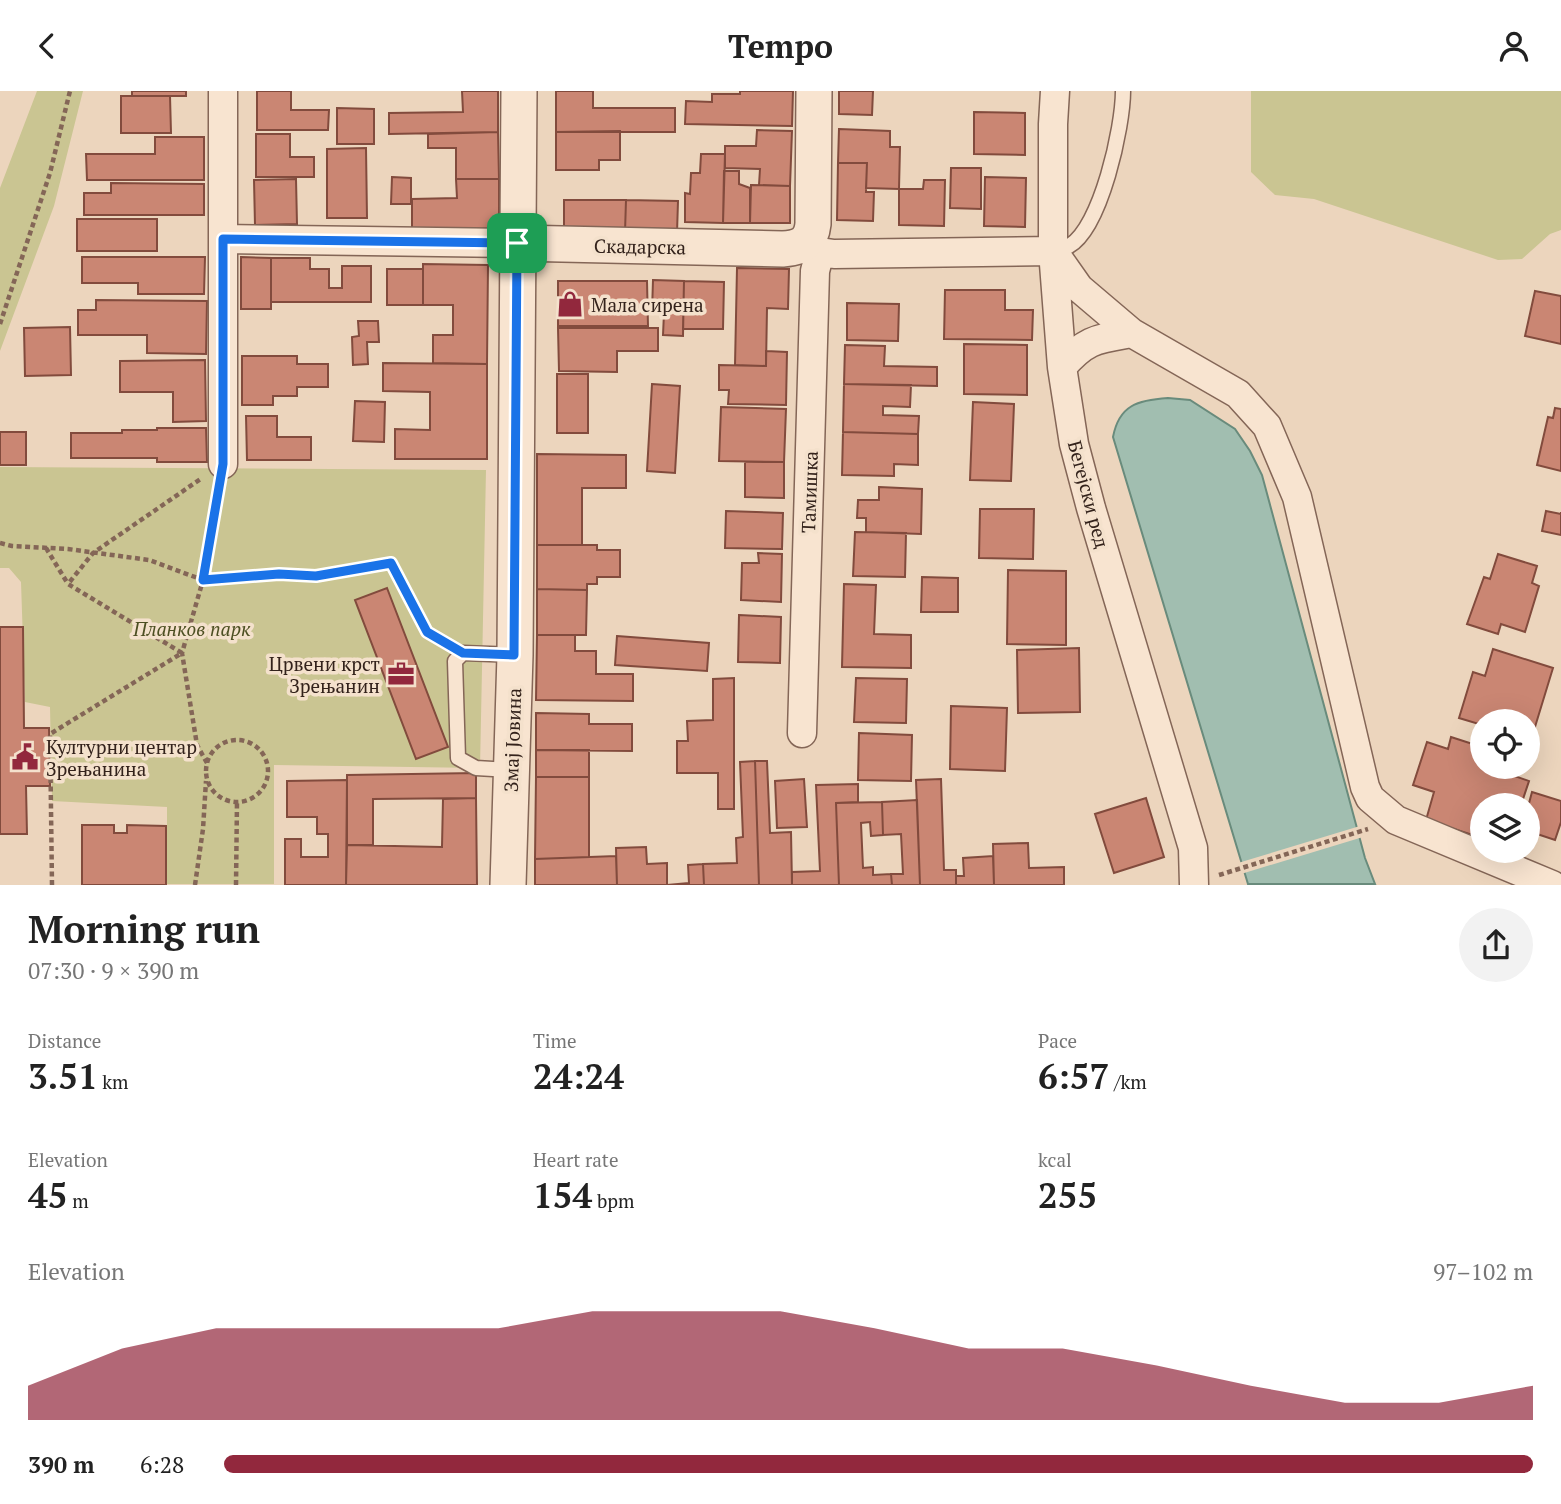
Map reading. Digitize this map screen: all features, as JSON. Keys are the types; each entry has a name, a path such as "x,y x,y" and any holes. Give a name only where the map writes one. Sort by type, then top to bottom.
{"street":[{"path":"223,91 223,464"},
{"name":"Змај Јовина","path":"508,884 514,655 519,91"},
{"name":"Тамишка","path":"802,733 815,271 812,232 814,91"},
{"name":"Бегејски ред","path":"1055,91 1053,251 1062,367 1074,444 1203,881"},
{"name":"Скадарска","path":"223,239 1053,251"},
{"path":"1053,251 1079,288 1132,333 1238,394 1268,426 1297,497 1365,787 1387,823 1552,884"},
{"path":"1062,367 1079,348 1099,338 1132,333"}],"lane":[{"path":"1053,251 1070,246 1090,222 1112,163 1124,91"},
{"path":"511,769 476,768 458,758 455,661 463,653 514,655"}],"path":[{"path":"0,324 50,173 70,91"},
{"path":"68,584 93,553 223,464"},
{"path":"207,763 197,745 182,653 203,580 223,464"},
{"path":"0,543 149,560 203,580 279,574 316,576 391,563 427,632 463,653"},
{"path":"46,548 68,584 182,653"},
{"path":"52,884 50,734 182,653"},
{"path":"195,884 203,829 206,773 207,763 218,746 237,739 248,741 264,754 268,774 265,785 251,799 237,801 222,798 214,791 208,783 206,773"},
{"path":"236,884 237,801"},
{"path":"1203,881 1387,823"}],"green space":[{"path":"37,91 83,91 54,206 0,351 0,188"},
{"path":"1251,91 1561,91 1561,230 1550,234 1522,259 1498,260 1314,199 1275,195 1251,172"},
{"name":"Планков парк","path":"0,467 486,470 480,768 274,765 274,884 167,884 167,807 52,801 50,707 25,702 21,582 9,568 0,568"}],"shaded area":[{"path":"1148,400 1190,400 1235,429 1262,475 1365,858 1375,884 1248,884 1113,437 1120,418 1132,406"}],"pier":[{"path":"1360,826 1363,837 1241,874 1238,863"}],"building":[{"path":"132,91 186,91 186,96 132,96"},
{"path":"257,91 291,91 291,110 329,110 328,130 257,130"},
{"path":"462,91 498,91 498,132 389,134 389,113 463,112"},
{"path":"556,91 593,91 593,108 675,108 675,132 556,132"},
{"path":"740,91 793,91 792,126 685,124 686,101 712,102 712,94 740,94"},
{"path":"839,91 873,91 872,115 839,114"},
{"path":"121,96 170,96 171,133 121,133"},
{"path":"337,108 374,109 374,144 337,144"},
{"path":"974,112 1025,113 1025,155 974,154"},
{"path":"839,129 890,131 890,147 900,147 899,189 866,188 867,163 838,163"},
{"path":"757,130 792,131 790,186 759,185 760,169 725,168 725,146 756,146"},
{"path":"620,131 620,160 599,160 599,170 556,170 556,132"},
{"path":"498,132 499,179 456,179 456,148 428,148 428,134"},
{"path":"256,134 290,134 290,157 314,157 314,177 256,177"},
{"path":"155,137 204,137 204,180 87,180 86,154 155,154"},
{"path":"366,148 367,218 327,218 327,149"},
{"path":"701,154 725,154 723,223 685,222 685,193 690,194 691,173 700,173"},
{"path":"838,163 867,163 866,192 874,192 873,221 837,220"},
{"path":"951,168 981,168 981,209 950,208"},
{"path":"724,171 739,171 739,184 750,188 750,223 723,223"},
{"path":"392,177 411,178 411,204 391,204"},
{"path":"985,177 1026,178 1025,227 984,226"},
{"path":"296,179 297,224 255,225 254,180"},
{"path":"456,179 499,179 499,235 412,236 412,199 457,198"},
{"path":"924,180 945,180 944,226 899,225 899,189 923,189"},
{"path":"111,183 204,184 204,215 84,215 84,193 111,193"},
{"path":"751,185 790,186 790,223 750,223"},
{"path":"564,200 626,200 625,232 564,231"},
{"path":"626,200 678,201 677,233 625,232"},
{"path":"77,219 157,219 157,251 77,251"},
{"path":"82,257 205,257 204,294 138,294 138,283 82,283"},
{"path":"241,257 271,258 271,309 241,309"},
{"path":"271,258 310,258 310,269 329,269 329,288 342,288 342,266 371,266 371,302 271,302"},
{"path":"423,264 488,265 487,364 433,363 433,335 453,335 453,305 423,305"},
{"path":"737,268 789,269 788,309 767,308 766,366 735,365"},
{"path":"387,269 423,269 423,305 387,305"},
{"path":"653,280 684,281 683,336 663,335 664,313 652,312"},
{"path":"558,281 647,281 648,326 558,326"},
{"path":"684,281 724,282 723,329 683,329"},
{"path":"945,290 1005,290 1005,310 1033,310 1032,340 944,339"},
{"path":"1535,291 1561,296 1561,344 1525,336"},
{"path":"96,300 207,301 206,354 147,353 147,335 78,335 78,310 96,310"},
{"path":"847,303 899,304 898,341 847,340"},
{"path":"358,321 378,321 379,342 367,342 368,364 353,365 352,337 359,336"},
{"path":"70,327 71,375 25,376 24,328"},
{"path":"558,328 658,328 658,351 617,351 617,372 559,371"},
{"path":"964,344 1027,345 1027,395 964,394"},
{"path":"845,345 885,346 884,366 937,367 937,386 844,384"},
{"path":"766,351 787,352 786,405 728,404 729,390 719,390 719,365 766,366"},
{"path":"242,356 297,356 297,364 328,364 328,387 297,387 297,396 273,396 273,405 242,405"},
{"path":"205,360 206,421 173,422 173,392 120,392 120,361"},
{"path":"383,363 487,364 487,459 395,459 395,429 430,430 430,392 383,391"},
{"path":"557,374 588,374 588,433 557,433"},
{"path":"652,384 680,386 675,473 647,471"},
{"path":"844,384 911,385 910,407 883,406 883,415 919,416 918,434 843,432"},
{"path":"355,401 385,402 384,442 353,441"},
{"path":"973,402 1014,404 1011,481 970,480"},
{"path":"721,407 786,409 784,462 719,461"},
{"path":"1555,408 1561,409 1561,471 1537,465 1548,417 1553,418"},
{"path":"246,416 277,416 277,437 311,437 311,460 247,460"},
{"path":"206,428 207,462 157,462 157,458 71,458 71,433 122,433 122,430"},
{"path":"0,432 26,432 26,465 0,465"},
{"path":"843,432 918,434 918,465 894,464 894,476 842,475"},
{"path":"537,454 626,455 626,488 582,488 582,545 537,545"},
{"path":"745,462 784,462 784,498 745,497"},
{"path":"879,487 922,489 921,534 866,532 866,518 857,518 858,500 879,500"},
{"path":"980,509 1034,509 1033,559 979,558"},
{"path":"726,511 783,513 782,549 725,548"},
{"path":"1546,511 1561,514 1561,535 1542,531"},
{"path":"855,532 906,533 905,577 853,576"},
{"path":"537,545 597,545 597,550 620,550 620,577 597,577 597,584 587,584 587,590 537,589"},
{"path":"758,553 782,554 781,602 741,600 742,563 759,563"},
{"path":"1498,554 1537,566 1532,583 1539,586 1525,632 1501,624 1498,634 1467,624 1484,577 1490,579"},
{"path":"1008,570 1066,571 1066,645 1007,644"},
{"path":"922,577 958,578 958,612 921,612"},
{"path":"844,584 876,585 874,634 911,635 911,668 842,667"},
{"name":"Црвени крст Зрењанин","path":"387,588 448,747 416,759 355,600"},
{"path":"537,589 587,590 586,635 537,635"},
{"path":"739,615 781,617 780,663 738,662"},
{"name":"Културни центар Зрењанина","path":"0,627 23,627 24,728 49,728 50,786 26,786 27,834 0,834"},
{"path":"537,635 575,635 575,651 596,651 596,674 633,674 633,701 536,700"},
{"path":"617,636 709,643 707,671 615,665"},
{"path":"1079,648 1080,712 1018,713 1017,650"},
{"path":"1493,649 1553,668 1540,711 1470,709 1470,721 1459,718 1473,672 1485,676"},
{"path":"734,678 734,809 718,809 718,773 677,773 677,741 688,741 687,721 713,720 713,679"},
{"path":"856,678 907,679 906,723 854,722"},
{"path":"951,706 1007,708 1005,771 950,769"},
{"path":"536,713 589,714 589,724 632,724 632,751 536,750"},
{"path":"859,733 912,735 911,781 858,780"},
{"path":"1451,737 1470,743 1470,779 1523,779 1529,781 1525,793 1470,793 1470,834 1426,820 1434,792 1413,785 1427,742 1448,749"},
{"path":"536,750 589,750 589,777 536,777"},
{"path":"755,761 759,885 704,885 703,864 737,863 736,838 743,837 740,762"},
{"path":"755,761 767,761 770,833 791,832 792,885 759,885"},
{"path":"476,773 476,798 373,799 373,845 347,845 347,775"},
{"path":"536,777 589,777 589,857 535,859"},
{"path":"804,779 807,827 777,828 775,781"},
{"path":"941,779 944,870 956,870 956,885 920,885 916,780"},
{"path":"347,780 346,885 285,885 285,839 301,839 301,857 328,857 328,834 317,834 317,817 287,817 287,781"},
{"path":"858,784 858,802 836,803 839,885 792,885 792,872 820,871 816,785"},
{"path":"1540,794 1561,801 1561,822 1555,840 1540,835"},
{"path":"476,798 477,885 346,885 347,845 442,847 443,799"},
{"path":"1146,798 1164,857 1114,873 1095,814"},
{"path":"917,800 920,885 892,885 891,874 903,874 901,834 883,835 882,802"},
{"path":"882,802 883,835 871,836 870,822 861,823 863,868 873,867 873,875 891,874 892,885 839,885 836,803"},
{"path":"82,825 114,825 114,833 127,833 127,825 166,826 166,885 82,885"},
{"path":"1028,843 1029,868 1064,867 1064,885 994,885 993,844"},
{"path":"646,847 647,864 667,863 667,885 617,885 616,848"},
{"path":"616,856 617,885 535,885 535,859"},
{"path":"993,856 994,885 956,885 956,876 964,876 963,858"},
{"path":"703,864 704,885 667,885 689,883 688,865"}],"place":[{"name":"Мала сирена","path":"570,304"},
{"name":"Црвени крст Зрењанин","path":"401,674"},
{"name":"Културни центар Зрењанина","path":"25,757"}],"route":[{"path":"223,239 517,243 514,655 463,653 427,632 391,563 316,576 279,574 203,580 223,464 223,239"}]}
